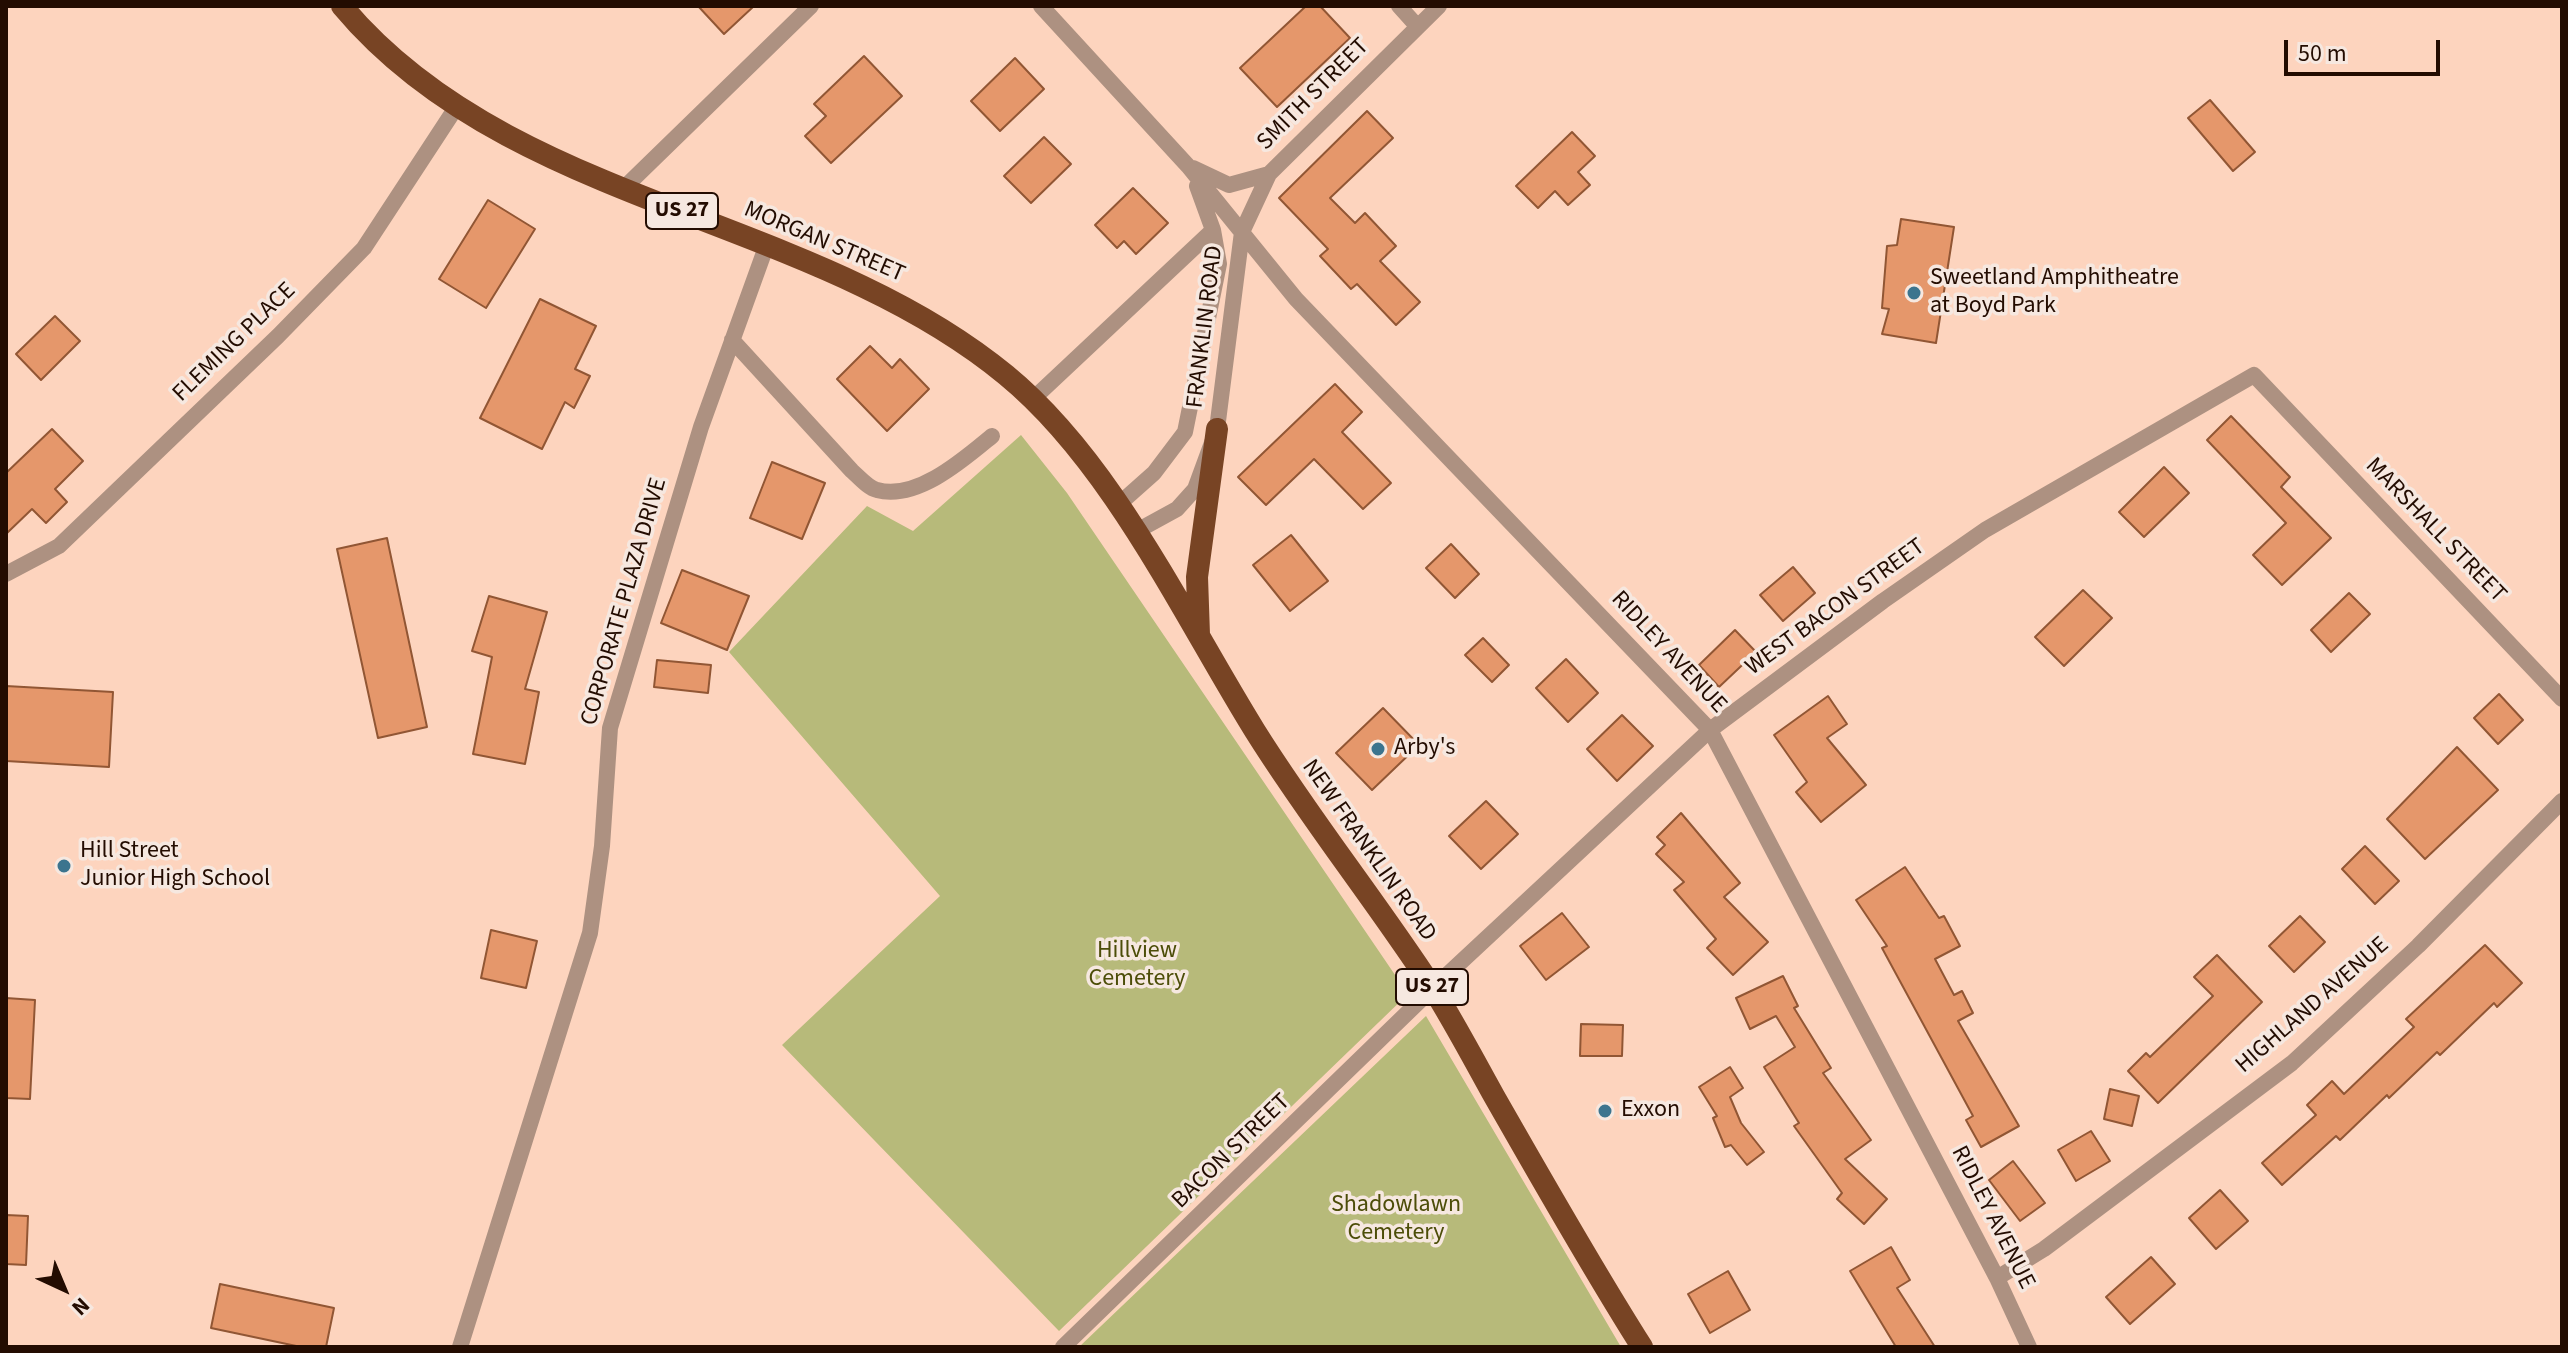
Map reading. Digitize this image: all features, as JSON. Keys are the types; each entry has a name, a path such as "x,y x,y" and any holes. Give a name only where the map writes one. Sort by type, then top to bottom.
{"highway":[{"name":"MORGAN STREET","path":"342,6 389,54 457,106 544,155 882,293 978,353 1034,398"},
{"name":"NEW FRANKLIN ROAD","path":"1034,398 1118,505 1281,773 1433,988 1642,1347"},
{"path":"1199,641 1197,577 1217,429"}],"street":[{"path":"625,187 811,6"},
{"name":"RIDLEY AVENUE","path":"1041,6 1188,166 1296,299 1710,730 1997,1278 2029,1347"},
{"path":"1399,6 1417,26"},
{"name":"SMITH STREET","path":"1242,232 1269,174 1439,6"},
{"name":"FLEMING PLACE","path":"6,574 59,546 278,336 364,248 457,106"},
{"name":"RIDLEY AVENUE","path":"1188,166 1229,185 1269,174"},
{"name":"RIDLEY AVENUE","path":"1188,166 1213,230"},
{"path":"1034,398 1213,230"},
{"name":"FRANKLIN ROAD","path":"1118,505 1154,473 1185,432 1219,264 1213,230"},
{"name":"FRANKLIN ROAD","path":"1135,532 1177,509 1195,489 1217,429 1242,232"},
{"name":"CORPORATE PLAZA DRIVE","path":"460,1347 590,933 602,846 610,728 697,442 766,247"},
{"path":"732,340 852,471 875,490 899,491 919,484 948,469 992,436"},
{"name":"WEST BACON STREET","path":"1433,988 1710,730 1883,601 1985,530 2254,375 2272,396"},
{"name":"MARSHALL STREET","path":"2272,396 2562,699"},
{"name":"HIGHLAND AVENUE","path":"1997,1278 2044,1249 2292,1063 2418,946 2562,801"},
{"name":"BACON STREET","path":"1063,1347 1433,988"}],"green space":[{"name":"Hillview Cemetery","path":"1021,435 1067,493 1408,994 1059,1331 782,1045 940,896 729,652 867,506 913,531"},
{"name":"Shadowlawn Cemetery","path":"1426,1016 1621,1347 1079,1347"}],"building":[{"path":"698,6 754,6 724,34"},
{"path":"1306,6 1320,6 1350,38 1277,107 1240,68"},
{"path":"864,56 902,96 831,163 805,136 826,116 814,104"},
{"path":"1015,58 1044,89 1000,131 971,101"},
{"path":"2210,100 2255,152 2233,171 2188,118"},
{"path":"1367,111 1393,138 1330,198 1355,223 1365,213 1396,246 1380,261 1420,302 1396,325 1357,284 1351,289 1320,256 1328,249 1279,198"},
{"path":"1572,132 1595,156 1578,172 1590,185 1568,205 1555,191 1538,208 1516,186"},
{"path":"1044,137 1071,164 1031,203 1004,176"},
{"path":"1133,188 1168,223 1136,254 1124,241 1117,248 1095,225"},
{"path":"488,200 535,229 486,308 439,279"},
{"name":"Sweetland Amphitheatre at Boyd Park","path":"1901,219 1954,227 1936,343 1882,334 1889,309 1882,308 1887,246 1897,245"},
{"path":"540,299 596,326 575,369 590,376 574,408 565,402 542,449 480,418"},
{"path":"55,316 80,341 41,380 16,354"},
{"path":"870,346 892,368 900,359 929,389 887,431 837,379"},
{"path":"1335,384 1362,412 1342,432 1391,483 1363,509 1314,459 1266,505 1238,477"},
{"path":"2231,416 2290,477 2281,487 2331,538 2282,585 2253,555 2286,523 2207,440"},
{"path":"52,429 83,461 55,489 67,502 46,523 32,509 6,534 6,473"},
{"path":"772,462 825,483 802,539 750,518"},
{"path":"2164,467 2189,493 2144,537 2119,512"},
{"path":"1291,535 1328,581 1290,611 1253,565"},
{"path":"387,538 427,727 378,738 337,549"},
{"path":"1451,544 1479,574 1455,598 1426,568"},
{"path":"1793,567 1815,593 1783,621 1760,595"},
{"path":"682,570 749,596 727,650 661,623"},
{"path":"2083,590 2112,618 2064,666 2035,637"},
{"path":"2349,593 2370,614 2331,652 2311,630"},
{"path":"489,596 547,612 525,689 539,692 525,764 473,754 492,657 472,651"},
{"path":"1735,630 1756,652 1719,687 1699,665"},
{"path":"1483,638 1509,665 1492,682 1465,655"},
{"path":"1566,659 1598,693 1568,722 1536,688"},
{"path":"657,660 711,665 708,693 654,687"},
{"path":"6,686 113,692 109,767 6,761"},
{"path":"2499,694 2523,720 2498,744 2474,718"},
{"path":"1828,696 1847,724 1827,738 1866,785 1821,822 1796,792 1807,782 1774,735"},
{"name":"Arby's","path":"1383,708 1419,745 1372,790 1336,753"},
{"path":"1622,715 1653,746 1617,781 1587,749"},
{"path":"2457,747 2498,790 2425,859 2387,819"},
{"path":"1486,801 1518,834 1481,869 1449,836"},
{"path":"1681,813 1740,883 1724,897 1768,942 1733,975 1707,948 1716,939 1674,890 1684,882 1656,854 1665,845 1657,837"},
{"path":"2365,846 2399,881 2375,904 2342,869"},
{"path":"1905,867 1939,918 1944,916 1960,946 1935,959 1954,995 1962,991 1973,1013 1958,1021 2019,1126 1981,1147 1966,1120 1973,1116 1882,948 1887,946 1856,900"},
{"path":"1562,913 1589,947 1546,980 1520,946"},
{"path":"2300,916 2325,942 2294,972 2269,946"},
{"path":"491,930 537,941 526,988 481,978"},
{"path":"2485,945 2522,983 2497,1007 2494,1003 2440,1055 2437,1052 2389,1098 2387,1095 2340,1140 2336,1136 2282,1185 2262,1163 2316,1115 2307,1105 2332,1081 2344,1094 2414,1027 2406,1019"},
{"path":"2217,955 2262,1002 2158,1103 2128,1071 2146,1053 2150,1057 2213,996 2194,977"},
{"path":"1783,976 1798,1006 1794,1008 1831,1068 1823,1073 1871,1140 1845,1159 1887,1199 1864,1224 1837,1199 1842,1193 1794,1126 1799,1123 1764,1067 1795,1047 1776,1016 1750,1029 1736,998"},
{"path":"6,998 35,1000 30,1099 6,1098"},
{"path":"1581,1024 1623,1025 1622,1056 1580,1056"},
{"path":"1730,1067 1743,1088 1730,1097 1741,1123 1764,1152 1747,1165 1731,1145 1725,1147 1713,1118 1717,1116 1699,1087"},
{"path":"2110,1089 2139,1096 2132,1126 2104,1119"},
{"path":"2091,1131 2110,1161 2076,1181 2058,1150"},
{"path":"2013,1161 2045,1203 2020,1221 1989,1180"},
{"path":"2220,1190 2248,1221 2216,1249 2189,1218"},
{"path":"6,1215 28,1216 26,1265 6,1264"},
{"path":"1891,1247 1910,1280 1897,1288 1935,1347 1896,1347 1850,1271"},
{"path":"2151,1257 2175,1284 2130,1324 2106,1297"},
{"path":"1728,1271 1750,1310 1710,1333 1688,1294"},
{"path":"220,1284 334,1308 326,1347 301,1347 211,1328"}],"place":[{"name":"Sweetland Amphitheatre at Boyd Park","path":"1914,293"},
{"name":"Arby's","path":"1378,749"},
{"name":"Hill Street Junior High School","path":"64,866"},
{"name":"Exxon","path":"1605,1111"}]}
